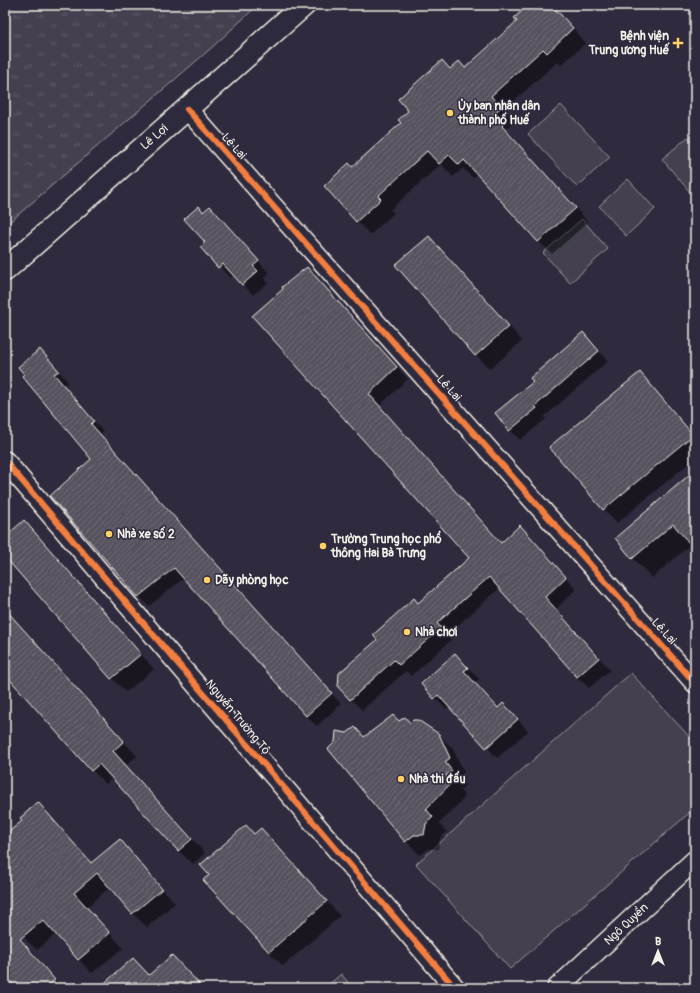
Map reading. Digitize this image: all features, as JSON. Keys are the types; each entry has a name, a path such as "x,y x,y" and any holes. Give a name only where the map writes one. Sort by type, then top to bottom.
{"main road":[{"name":"Lê Lợi","path":"5,270 304,5"}],"street":[{"name":"Lê Lai","path":"187,109 695,683"},
{"name":"Nguyễn Trường Tộ","path":"5,461 455,988"},
{"name":"Ngô Quyền","path":"557,988 695,860"}],"green space":[{"path":"5,5 258,5 209,50 5,226"},
{"path":"561,105 610,157 577,187 528,134"},
{"path":"688,137 695,145 695,198 662,159"},
{"path":"628,179 655,209 626,236 599,206"},
{"path":"582,219 608,249 570,283 543,253"},
{"path":"631,673 695,743 695,808 510,969 416,864"},
{"path":"341,974 353,988 325,988"}],"building":[{"name":"Ủy ban nhân dân thành phố Huế","path":"528,5 552,5 573,28 547,53 543,49 491,96 501,107 493,115 576,208 538,242 464,160 459,165 449,155 439,164 427,151 378,196 381,199 356,222 324,186 349,163 352,167 401,123 398,120 408,111 398,99 442,60 450,69 459,61 465,68 517,21 514,18"},
{"path":"199,206 203,212 210,206 259,261 253,266 258,271 242,285 223,264 218,268 200,247 205,242 184,219"},
{"path":"429,236 509,326 475,356 395,265"},
{"path":"307,267 397,367 369,394 501,543 520,525 566,577 545,597 599,658 577,677 489,577 437,623 441,628 399,665 394,660 350,700 338,687 339,673 377,640 373,635 414,598 418,603 469,558 252,316 283,289 282,287"},
{"path":"583,332 599,351 535,406 537,408 509,431 495,413 533,382 530,378"},
{"path":"40,349 59,371 54,374 94,421 91,424 332,693 306,716 174,568 138,597 50,496 91,459 22,376 24,374 18,367"},
{"path":"640,372 693,435 603,510 549,447"},
{"path":"695,470 695,550 673,524 632,559 615,538"},
{"path":"24,520 141,654 111,679 5,557 5,537"},
{"path":"5,609 124,741 113,751 192,839 178,851 99,764 91,771 5,674"},
{"path":"455,653 468,668 464,671 498,708 503,703 518,719 486,748 438,695 434,699 421,684"},
{"name":"Nhà thi đấu","path":"393,715 399,721 405,717 410,723 413,720 418,720 439,734 450,758 445,762 452,771 446,775 452,782 426,809 433,817 426,824 424,835 414,835 405,842 328,749 335,742 336,731 347,733 355,727 364,737"},
{"path":"38,802 91,863 120,839 162,889 132,914 97,873 74,893 110,933 78,960 43,920 20,939 55,980 45,988 16,988 5,975 5,835 22,821 20,818"},
{"path":"246,825 254,834 261,828 327,901 269,952 203,880 209,875 200,865"},
{"path":"172,955 203,988 99,988 133,958 149,975"}],"cycle path":[{"path":"187,109 695,683"},
{"path":"5,461 455,988"}],"place":[{"name":"Bệnh viện Trung ương Huế","path":"678,43"},
{"name":"Ủy ban nhân dân thành phố Huế","path":"450,113"},
{"name":"Nhà xe số 2","path":"109,534"},
{"name":"Trường Trung học phổ thông Hai Bà Trưng","path":"323,546"},
{"name":"Dãy phòng học","path":"207,580"},
{"name":"Nhà chơi","path":"407,632"},
{"name":"Nhà thi đấu","path":"401,779"}]}
